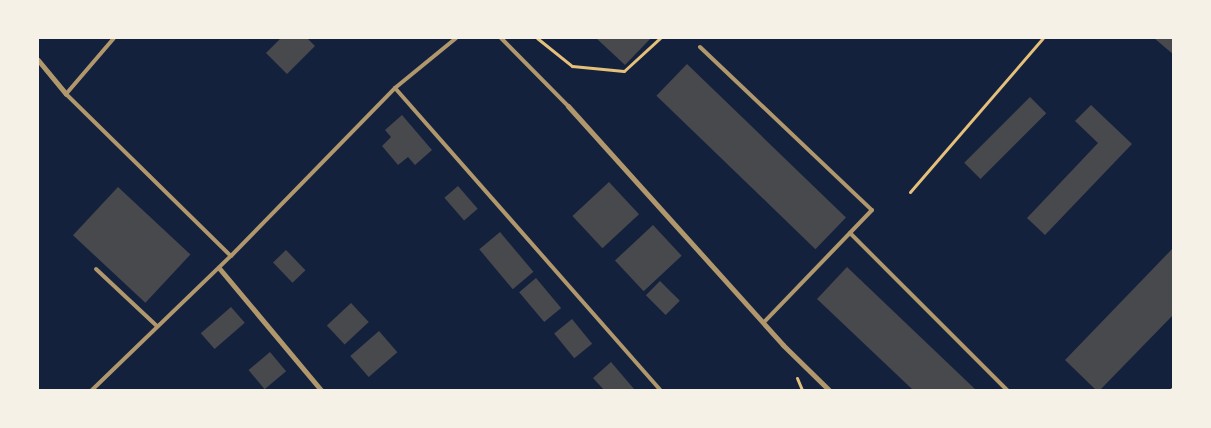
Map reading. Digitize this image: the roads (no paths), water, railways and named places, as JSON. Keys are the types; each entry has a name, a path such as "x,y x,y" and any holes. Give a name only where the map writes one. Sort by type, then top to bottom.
{"street":[{"path":"38,60 66,94"},
{"path":"568,106 765,321 783,345 829,390"},
{"path":"219,268 321,390"}],"lane":[{"path":"114,38 66,94 231,256"},
{"path":"92,390 219,268 395,88 456,38"},
{"path":"502,38 568,106"},
{"path":"700,47 872,210 765,321"},
{"path":"395,88 660,390"},
{"path":"850,233 1007,390"},
{"path":"96,269 157,326"}]}
